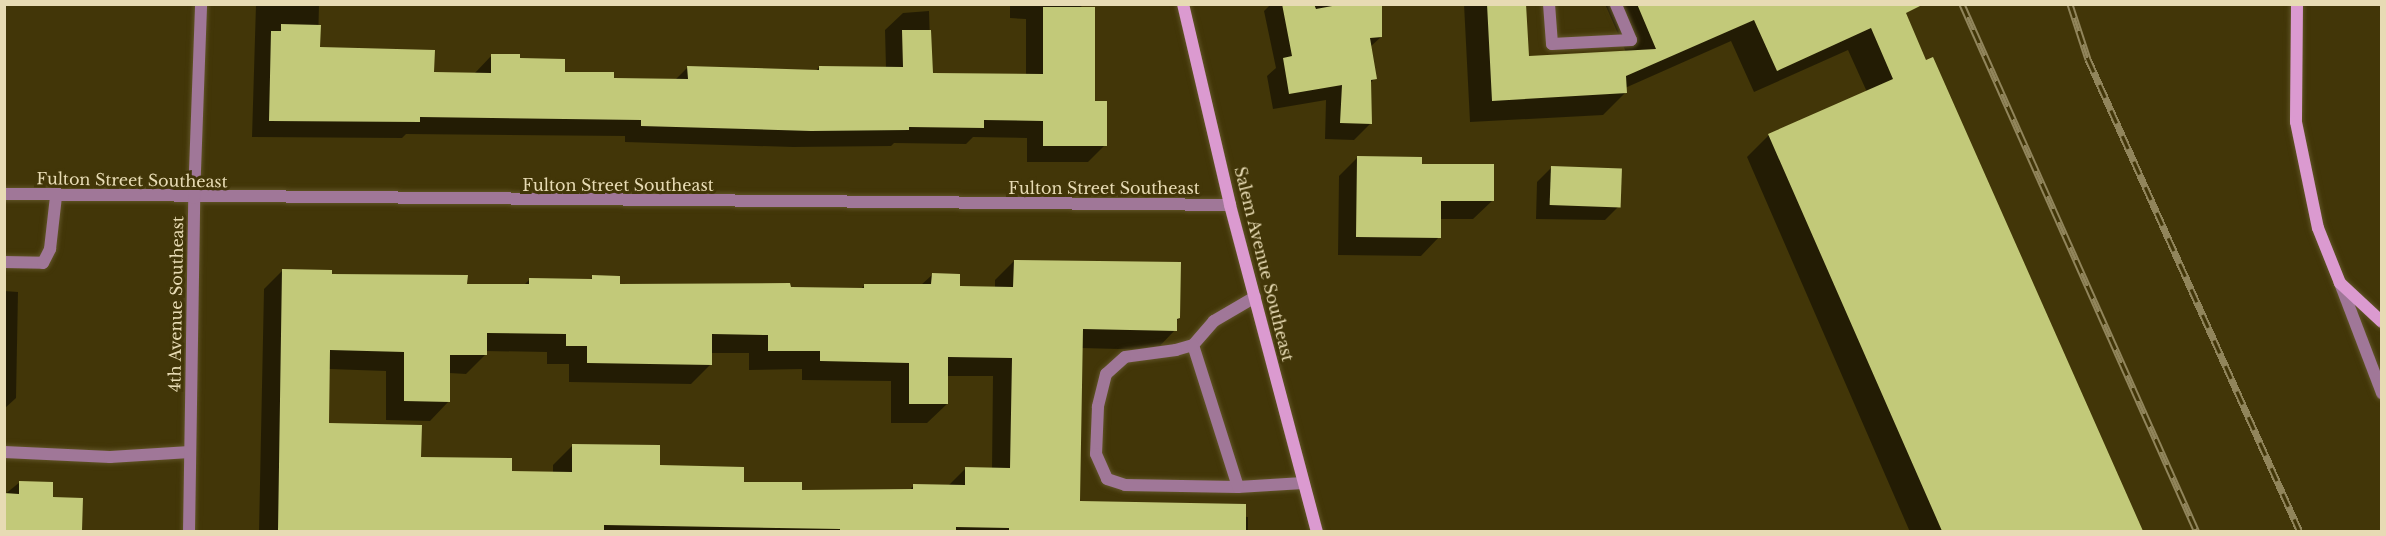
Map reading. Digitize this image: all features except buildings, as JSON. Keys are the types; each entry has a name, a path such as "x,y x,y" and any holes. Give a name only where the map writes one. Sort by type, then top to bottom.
{"main road":[{"name":"Salem Avenue Southeast","path":"1183,4 1230,205 1317,531"},
{"path":"2297,4 2296,122 2318,228 2340,283 2382,322"}],"street":[{"name":"4th Avenue Southeast","path":"189,531 194,198 201,4"},
{"path":"1549,4 1552,44 1631,40 1616,4"},
{"name":"Fulton Street Southeast","path":"4,194 194,198 1230,205"},
{"path":"4,262 44,262 50,249 56,196"},
{"path":"2340,283 2382,393"},
{"path":"1255,297 1214,321 1193,345 1125,357 1106,374 1098,407 1096,454 1107,479 1125,485 1238,487 1303,483"},
{"path":"1193,345 1238,487"},
{"path":"4,452 110,457 190,452"}],"railway":[{"path":"1962,4 2197,532"},
{"path":"2070,4 2088,59 2300,532"}]}
